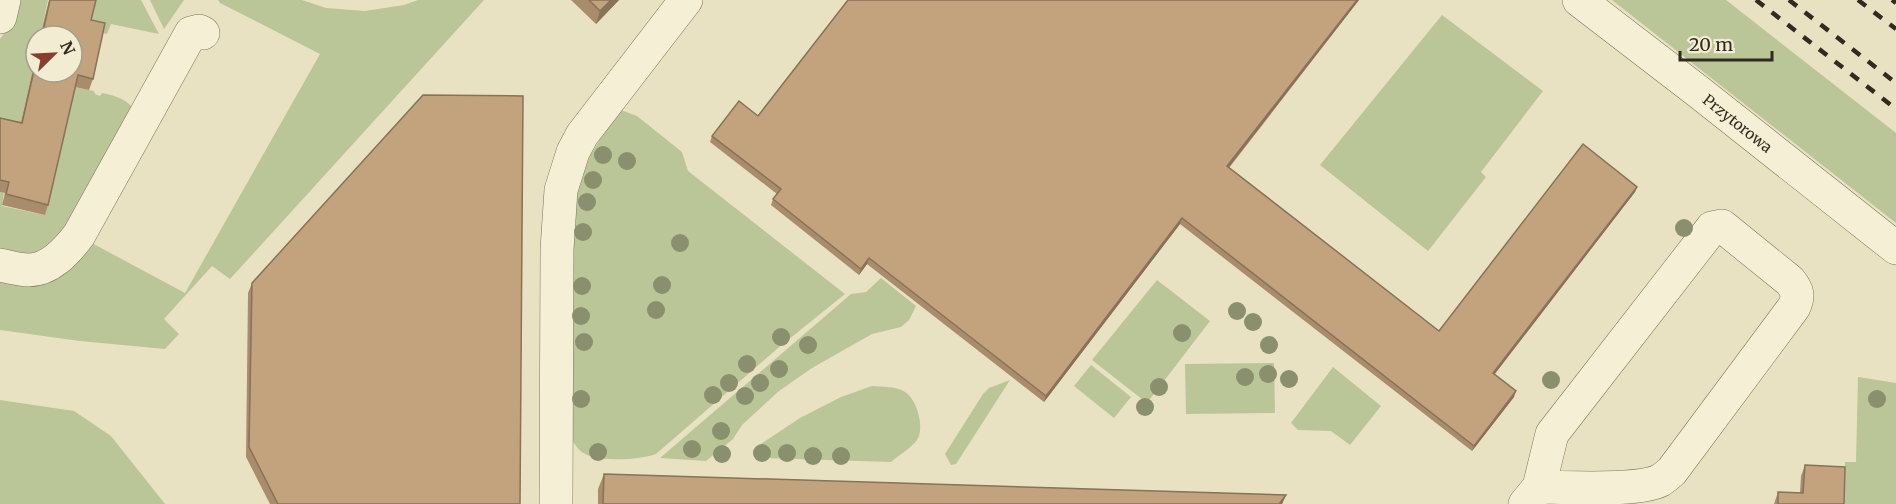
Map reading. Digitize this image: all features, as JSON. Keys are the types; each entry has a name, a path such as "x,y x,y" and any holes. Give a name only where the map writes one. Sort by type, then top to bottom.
{"street":[{"path":"0,17 4,0"},
{"path":"556,504 557,249 561,190 573,152 582,135 686,0"},
{"name":"Przytorowa","path":"1579,0 1701,93 1896,248"},
{"path":"0,265 27,270 38,269 50,264 69,248 79,235 191,33 199,31 203,33"},
{"path":"1722,226 1767,249 1797,290 1798,298 1794,307 1672,471 1660,480 1644,485 1532,495 1552,434 1712,228 1722,226"}],"green space":[{"path":"15,0 48,0 43,24 24,24 24,84 29,84 16,144 0,141 0,39 5,32"},
{"path":"95,0 141,0 159,34 111,24 107,34 88,30"},
{"path":"150,0 184,0 164,29"},
{"path":"218,0 302,0 326,8 365,11 404,5 418,0 484,0 230,279 212,266 164,319 179,334 165,349 0,330 0,278 88,241 185,293 320,54"},
{"path":"1612,0 1726,0 1896,133 1896,223"},
{"path":"1442,15 1543,91 1481,172 1486,177 1428,251 1320,165"},
{"path":"74,87 94,91 100,96 102,93 116,96 133,108 64,235 40,255 0,254 0,192 4,193 2,206 45,215"},
{"path":"618,109 637,116 682,152 688,171 845,294 778,348 656,454 620,459 592,457 579,450 572,440 572,238 578,182 590,156"},
{"path":"881,278 916,306 909,320 901,327 872,334 812,368 779,391 742,425 733,439 706,461 660,458 851,294 866,292"},
{"path":"1157,280 1210,321 1147,403 1092,360"},
{"path":"1274,363 1275,413 1186,414 1185,364"},
{"path":"1091,365 1131,397 1114,418 1074,386"},
{"path":"1333,367 1381,406 1350,445 1331,431 1298,430 1291,423"},
{"path":"1858,377 1896,383 1896,504 1843,504 1845,462 1856,462"},
{"path":"1010,380 956,464 951,465 945,454 983,394 989,388"},
{"path":"872,386 894,388 905,392 913,401 920,421 917,440 891,462 759,458 761,444 800,418 841,397"},
{"path":"0,400 74,411 111,436 165,504 0,504"}],"building":[{"path":"50,0 96,0 91,20 105,23 93,79 84,77 84,24 45,24"},
{"path":"589,0 611,0 600,11"},
{"path":"848,0 1357,0 1227,166 1439,331 1583,144 1637,187 1493,373 1516,391 1474,446 1182,218 1046,396 869,258 861,269 773,199 781,189 712,136 739,101 758,116"},
{"path":"31,84 76,84 48,205 6,194 9,182 0,180 0,118 22,123"},
{"path":"423,95 523,96 520,504 278,504 249,447 252,283"},
{"path":"1805,465 1845,467 1844,504 1778,504 1778,492 1803,493"},
{"path":"604,474 1286,495 1279,504 603,504"}],"railway":[{"path":"1756,0 1896,109"},
{"path":"1789,0 1896,83"},
{"path":"1858,0 1896,29"},
{"path":"1892,0 1896,3"}]}
